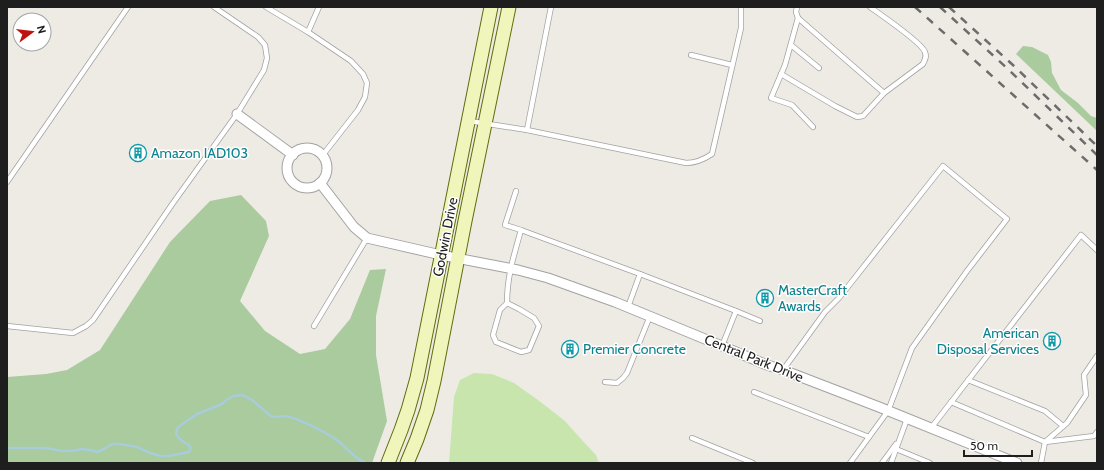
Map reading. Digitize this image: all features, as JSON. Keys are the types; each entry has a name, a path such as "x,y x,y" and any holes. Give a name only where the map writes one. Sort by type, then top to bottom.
{"street":[{"name":"Godwin Drive","path":"388,463 402,430 417,378 492,7"},
{"name":"Godwin Drive","path":"407,463 419,432 434,381 510,7"},
{"path":"237,114 292,154"},
{"path":"305,149 311,149 317,152 325,161 326,173 324,179 314,187 301,188 295,185 290,180 287,167 292,154 305,149"},
{"path":"320,183 354,227 367,238"},
{"name":"Central Park Drive","path":"367,238 458,259 510,268 548,278 628,307 767,365 888,411 1017,463"}],"lane":[{"path":"7,182 128,7"},
{"path":"7,326 73,333 86,326 92,320 237,114 264,70 267,58 265,45 258,37 214,7"},
{"path":"266,7 308,32 351,61 362,74 367,83 365,97 358,110 322,156"},
{"path":"308,32 319,7"},
{"path":"527,130 551,7"},
{"path":"469,120 527,130 686,163 695,163 712,154 741,28 741,7"},
{"path":"797,7 796,12 798,18 884,93"},
{"path":"781,74 835,106 857,117 863,116 884,93 923,64 926,57 924,50 917,42 870,7"},
{"path":"798,18 785,65 771,98 792,105 813,126"},
{"path":"791,45 819,68"},
{"path":"691,55 732,65"},
{"path":"783,370 825,312 840,298 943,166 1008,219 967,271 912,348 888,411 850,463"},
{"path":"516,191 505,225 640,274 760,321"},
{"path":"507,303 534,318 539,326 529,350 521,352 496,342 493,335 500,310 507,303 510,268 522,230"},
{"path":"931,428 1081,235 1097,250"},
{"path":"314,326 367,238"},
{"path":"628,307 640,274"},
{"path":"722,346 736,311"},
{"path":"605,382 617,383 624,378 650,316"},
{"path":"1041,463 1045,442 1063,426 1086,396 1084,375 1097,356"},
{"path":"968,380 1045,411 1063,426"},
{"path":"754,392 869,437"},
{"path":"951,402 1045,442 1096,436"},
{"path":"891,463 907,419"},
{"path":"692,438 753,463"},
{"path":"882,463 900,439"},
{"path":"896,449 930,463"}],"green space":[{"path":"1023,46 1032,47 1048,55 1051,62 1052,73 1061,90 1078,103 1091,116 1097,118 1097,131 1016,54"},
{"path":"241,195 266,221 269,236 240,301 265,331 300,354 325,349 350,319 370,270 386,269 376,316 376,355 387,421 372,463 7,463 7,377 46,374 67,370 100,350 170,242 210,201"},
{"path":"474,373 492,374 514,383 538,400 565,421 596,455 599,463 449,463 454,397 460,380"}],"waterway":[{"path":"7,448 46,448 63,451 82,449 97,452 112,444 120,444 137,447 161,456 189,452 191,448 179,439 176,433 178,427 197,414 220,405 233,396 243,395 252,400 272,417 289,417 304,422 327,434 364,462"}],"railway":[{"path":"915,7 1097,170"},
{"path":"940,7 1009,70 1097,155"},
{"path":"949,7 1014,66 1097,146"}],"place":[{"name":"Amazon IAD103","path":"138,153"},
{"name":"MasterCraft Awards","path":"765,298"},
{"name":"American Disposal Services","path":"1052,341"},
{"name":"Premier Concrete","path":"570,349"}]}
